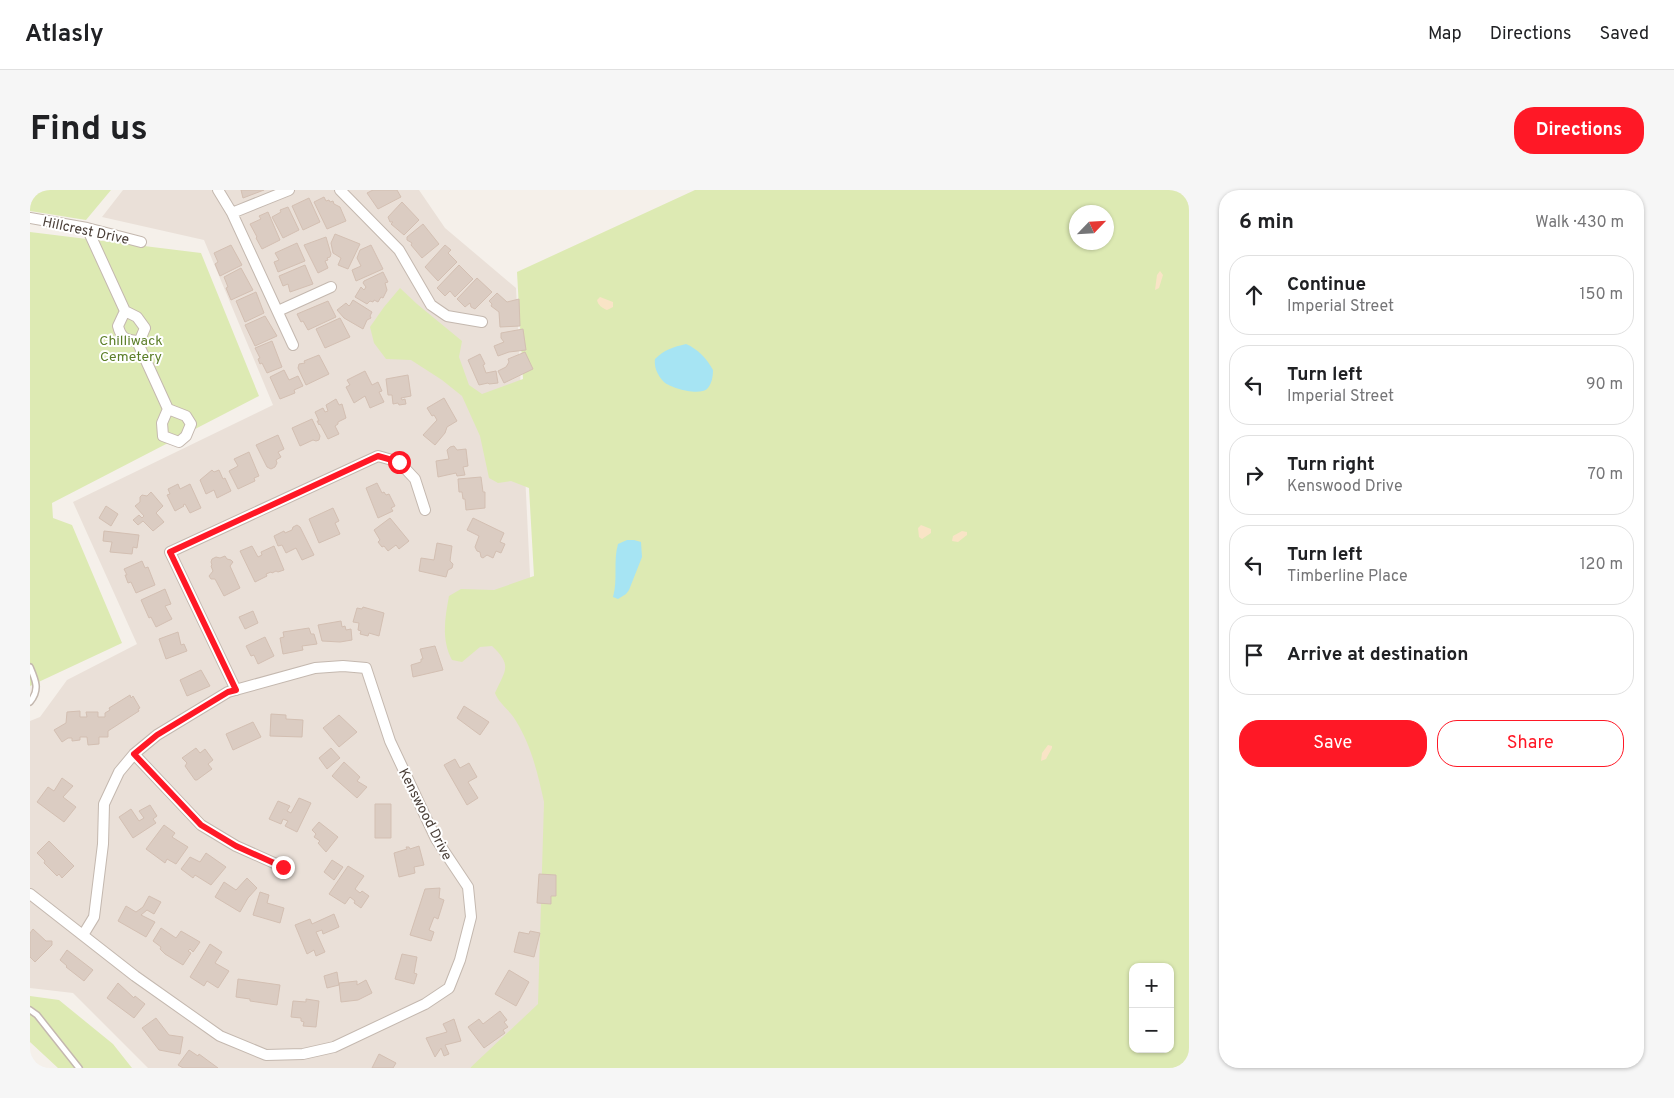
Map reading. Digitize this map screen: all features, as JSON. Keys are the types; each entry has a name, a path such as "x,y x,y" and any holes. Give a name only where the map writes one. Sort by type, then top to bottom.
{"street":[{"path":"218,190 232,213 293,345"},
{"path":"232,213 289,190"},
{"path":"340,190 399,250 431,305 448,316 482,322"},
{"name":"Hillcrest Drive","path":"30,218 87,228 141,242"},
{"path":"87,228 125,311 137,317 145,328 140,340 137,342"},
{"path":"278,311 331,287"},
{"path":"125,311 118,326 120,336 127,341 137,342"},
{"path":"137,342 168,409"},
{"path":"236,690 170,552 378,456 399,462 415,479 425,510"},
{"name":"Kenswood Drive","path":"30,894 135,976 220,1036 266,1055 304,1054 334,1047 425,1004 449,988 460,960 471,917 468,887 436,839 390,741 366,668 343,666 316,668 228,692 157,735 134,754 119,772 104,804 103,844 94,917 83,935"},
{"path":"134,754 201,825 236,846 283,867"}],"lane":[{"path":"30,668 38,689 35,697 30,702"},
{"path":"30,1010 37,1015 80,1068"}],"shaded area":[{"path":"123,190 419,190 445,228 516,288 532,617 566,842 546,1009 470,1068 148,1068 73,993 30,988 30,721 40,717 67,680 137,644 73,502 273,405 204,240 102,217"}],"green space":[{"path":"30,190 111,190 86,220 30,211"},
{"path":"695,190 1189,190 1189,1068 470,1068 538,1004 544,802 526,740 514,717 495,693 504,673 505,664 503,659 492,646 480,647 462,662 452,660 446,644 445,620 449,596 461,589 494,590 534,576 529,488 511,481 498,483 489,478 480,436 462,396 442,380 411,360 386,359 374,343 370,327 400,288 462,341 459,357 469,385 482,394 523,379 517,272"},
{"name":"Chilliwack Cemetery","path":"30,232 201,253 259,396 52,503 53,518 72,525 122,643 30,686"},
{"path":"30,996 59,1000 113,1044 132,1068 58,1068 30,1042"}],"sand":[{"path":"1160,271 1163,275 1159,288 1155,290 1157,275"},
{"path":"600,297 613,302 613,307 607,310 602,307 597,300"},
{"path":"921,525 931,529 931,533 922,539 919,537 918,528"},
{"path":"962,531 967,532 967,535 958,542 952,541 953,536"},
{"path":"1048,745 1052,746 1052,748 1046,759 1041,761 1042,753"}],"water":[{"path":"686,344 702,355 713,370 710,385 703,391 684,390 666,384 656,370 655,359 658,356 669,349"},
{"path":"627,540 641,542 642,557 629,590 618,599 613,597 617,550 618,544"}],"building":[{"path":"241,190 264,190 243,198"},
{"path":"373,190 397,190 401,197 378,209 367,193"},
{"path":"324,197 326,201 333,201 334,204 340,207 346,221 327,229 314,202"},
{"path":"309,198 320,222 303,230 292,206"},
{"path":"402,202 419,220 404,235 391,224 393,222 390,222 388,217"},
{"path":"288,207 299,230 283,238 272,217 281,212 280,210"},
{"path":"268,212 280,240 262,249 250,224 261,219 259,216"},
{"path":"423,224 439,244 422,258 411,245 412,243 407,240 407,237"},
{"path":"335,234 360,244 348,269 338,265 341,258 333,253 331,243"},
{"path":"326,237 331,254 327,258 328,260 325,261 328,268 318,273 304,245"},
{"path":"297,243 305,261 278,272 274,262 279,260 275,253"},
{"path":"231,245 242,265 220,276 215,264 218,262 214,253"},
{"path":"371,245 383,269 356,281 352,270 361,266 357,258 360,250"},
{"path":"445,245 451,250 448,253 457,262 438,281 425,267"},
{"path":"305,265 313,284 290,292 288,284 283,286 279,276"},
{"path":"459,265 473,279 455,297 450,291 445,296 437,288"},
{"path":"241,268 253,290 231,300 224,277"},
{"path":"383,272 388,282 385,283 387,290 383,298 381,297 378,302 374,300 367,304 355,297 361,287 364,290 366,287 363,283 364,281"},
{"path":"477,278 492,292 475,309 471,307 470,303 465,307 457,299"},
{"path":"256,292 264,313 245,322 236,301"},
{"path":"497,293 507,302 519,299 520,326 500,327 499,312 491,306 492,304 489,301"},
{"path":"353,300 372,312 371,318 367,320 363,329 344,318 337,310 346,303 349,306"},
{"path":"328,301 336,317 308,330 297,314"},
{"path":"265,316 277,336 255,346 245,325"},
{"path":"340,318 350,337 325,348 316,329"},
{"path":"523,329 526,350 509,352 498,356 494,346 504,342 501,338 501,333"},
{"path":"272,341 282,367 267,373 262,363 260,364 258,359 260,358 255,348"},
{"path":"525,352 533,369 504,383 498,371 506,367 509,362 508,359"},
{"path":"480,354 485,364 483,365 486,373 496,371 498,383 479,385 468,360"},
{"path":"319,355 329,374 306,385 298,368 299,364 305,363 304,361"},
{"path":"284,370 289,380 298,376 303,386 294,390 295,393 280,399 270,377"},
{"path":"365,371 372,385 378,382 382,391 379,392 384,402 370,408 365,396 354,403 346,387 350,385 347,380"},
{"path":"408,375 411,396 401,398 402,400 405,399 406,404 393,404 392,395 388,395 386,379"},
{"path":"444,398 457,421 447,427 445,433 435,445 423,435 437,420 427,408"},
{"path":"336,399 339,405 342,404 346,418 335,426 339,434 328,439 317,421 319,421 315,412 323,408 325,412 328,411 326,405"},
{"path":"312,419 320,436 319,440 313,440 300,446 292,428"},
{"path":"278,435 284,449 278,452 281,457 276,460 275,467 271,469 267,467 256,445"},
{"path":"454,446 457,450 466,449 468,466 463,467 465,475 457,476 456,473 438,477 436,461 449,459 447,450"},
{"path":"249,452 259,476 254,478 255,481 238,489 229,471 238,466 234,459"},
{"path":"212,470 214,472 219,470 231,491 217,498 214,490 206,494 200,480"},
{"path":"481,477 483,492 485,492 485,508 466,510 465,499 463,499 462,492 459,492 458,479"},
{"path":"377,483 382,493 389,494 395,506 391,508 393,511 378,518 366,488"},
{"path":"178,484 180,489 190,484 201,508 190,513 185,504 175,511 167,495 170,494 168,489"},
{"path":"151,492 163,506 156,513 164,522 153,531 143,521 138,525 133,520 139,515 142,518 144,516 135,506 140,502 142,495 147,496"},
{"path":"106,506 118,514 111,526 99,518"},
{"path":"333,508 339,521 335,523 340,534 319,543 309,519"},
{"path":"390,518 409,541 399,549 396,545 388,551 378,542 380,540 374,530"},
{"path":"473,518 504,533 500,542 505,544 501,553 496,551 493,558 487,555 483,558 481,557 480,552 475,547 479,536 467,530"},
{"path":"297,525 300,527 314,555 302,560 296,548 286,553 282,545 278,546 274,536 284,531 285,533 292,530"},
{"path":"104,531 139,535 137,548 133,547 132,554 110,552 112,542 103,541"},
{"path":"437,543 452,546 450,561 453,564 452,568 448,570 446,577 419,571 421,558 434,560"},
{"path":"252,546 258,557 262,555 261,552 274,546 284,570 266,574 267,576 255,582 240,551"},
{"path":"225,556 233,562 230,566 240,588 224,596 215,579 211,579 209,576 213,571 211,566 212,559"},
{"path":"142,561 145,568 148,567 155,585 136,593 131,582 128,583 124,569"},
{"path":"165,589 171,604 165,606 172,619 156,627 151,617 149,618 141,600"},
{"path":"363,607 384,613 379,636 369,633 368,636 360,634 361,631 358,630 359,623 353,622 357,608 362,609"},
{"path":"253,611 258,623 245,629 239,617"},
{"path":"341,621 342,627 345,626 346,630 351,629 352,640 340,642 322,641 318,625"},
{"path":"309,628 311,634 314,634 317,644 302,646 303,650 283,654 280,638 284,637 283,632"},
{"path":"178,632 181,645 184,644 187,651 166,659 159,639"},
{"path":"265,637 274,656 258,664 254,655 251,656 246,646"},
{"path":"435,646 443,670 413,677 411,665 421,662 421,659 423,659 420,649"},
{"path":"201,670 210,686 187,696 180,680"},
{"path":"130,695 131,698 133,696 140,708 138,709 139,711 108,731 108,737 99,737 99,744 88,745 87,737 80,737 80,740 72,741 72,738 68,738 62,742 54,730 66,723 67,712 80,711 80,717 87,717 86,712 98,712 98,717 105,717 105,713 110,710 109,708"},
{"path":"464,706 489,722 480,735 457,718"},
{"path":"271,714 286,715 286,719 303,720 302,737 270,736"},
{"path":"339,715 357,732 339,747 323,728"},
{"path":"253,722 261,737 233,750 226,734"},
{"path":"196,748 200,753 205,749 213,760 208,764 212,769 195,780 185,766 187,763 182,758"},
{"path":"331,748 340,758 327,769 319,758"},
{"path":"455,759 460,768 469,763 477,777 468,782 478,798 467,805 444,765"},
{"path":"344,762 360,777 357,781 367,787 357,798 332,776"},
{"path":"62,778 73,786 63,797 76,807 64,822 37,802 48,787 54,791"},
{"path":"299,798 311,803 297,832 285,826 288,821 283,819 281,824 269,819 278,801 290,806 287,811 291,813"},
{"path":"375,804 391,804 391,838 375,838"},
{"path":"150,805 157,816 153,819 156,823 133,838 119,817 131,809 139,821 144,818 139,811"},
{"path":"319,822 338,837 326,852 318,843 320,841 314,837 316,834 312,830"},
{"path":"164,825 175,833 172,837 188,847 176,864 167,859 165,863 146,849"},
{"path":"49,841 74,866 62,878 59,874 57,876 44,863 45,861 37,853"},
{"path":"419,846 424,865 414,867 415,873 399,877 394,853 407,849 406,847 410,849"},
{"path":"206,853 226,867 211,885 195,875 193,878 181,869 190,857 200,862"},
{"path":"332,860 343,867 334,880 324,872"},
{"path":"348,866 364,876 355,889 369,896 361,908 350,897 345,904 329,894"},
{"path":"539,874 556,875 556,896 551,896 551,904 537,903"},
{"path":"247,878 257,888 248,898 240,912 215,897 224,882 236,890"},
{"path":"440,888 439,898 444,900 438,919 434,917 429,930 434,932 431,941 410,935 425,889"},
{"path":"260,892 269,895 267,903 284,908 280,923 253,915"},
{"path":"149,896 161,902 154,914 147,910 141,915 155,922 146,937 118,921 126,906 136,912 143,907"},
{"path":"334,914 339,927 323,934 322,930 316,932 325,952 316,956 314,950 307,954 295,925 310,919 312,924"},
{"path":"161,928 176,938 181,931 200,942 193,952 190,949 188,951 191,953 183,965 165,954 160,949 161,947 153,941"},
{"path":"33,929 46,941 52,941 52,945 35,962 30,957 30,933"},
{"path":"530,931 540,933 534,957 514,952 519,932 529,934"},
{"path":"210,944 222,952 215,963 229,971 218,988 207,981 204,986 190,977"},
{"path":"67,950 93,970 84,981 60,960"},
{"path":"402,954 417,957 414,973 417,974 414,984 395,979"},
{"path":"509,970 529,982 516,1006 495,994"},
{"path":"337,972 339,985 327,988 324,976"},
{"path":"238,979 280,985 277,1005 236,997"},
{"path":"366,980 372,993 358,1000 341,1002 339,983 357,981 357,985"},
{"path":"118,983 134,998 135,996 145,1004 134,1018 107,998"},
{"path":"306,999 319,1001 316,1027 303,1026 304,1022 301,1021 301,1018 291,1017 293,1001 306,1002"},
{"path":"500,1011 507,1020 504,1022 508,1027 503,1030 505,1033 484,1048 468,1027 479,1019 483,1024"},
{"path":"156,1018 169,1035 183,1037 180,1054 159,1050 142,1028"},
{"path":"454,1019 461,1041 445,1045 449,1054 444,1056 441,1048 435,1057 426,1038 447,1032 443,1024"},
{"path":"189,1050 198,1056 199,1054 218,1068 183,1068 178,1065"},
{"path":"379,1054 396,1063 393,1068 372,1068"}],"route":[{"path":"283,867 236,846 201,825 134,754 157,735 228,692 236,690 170,552 378,456 399,462"}]}
